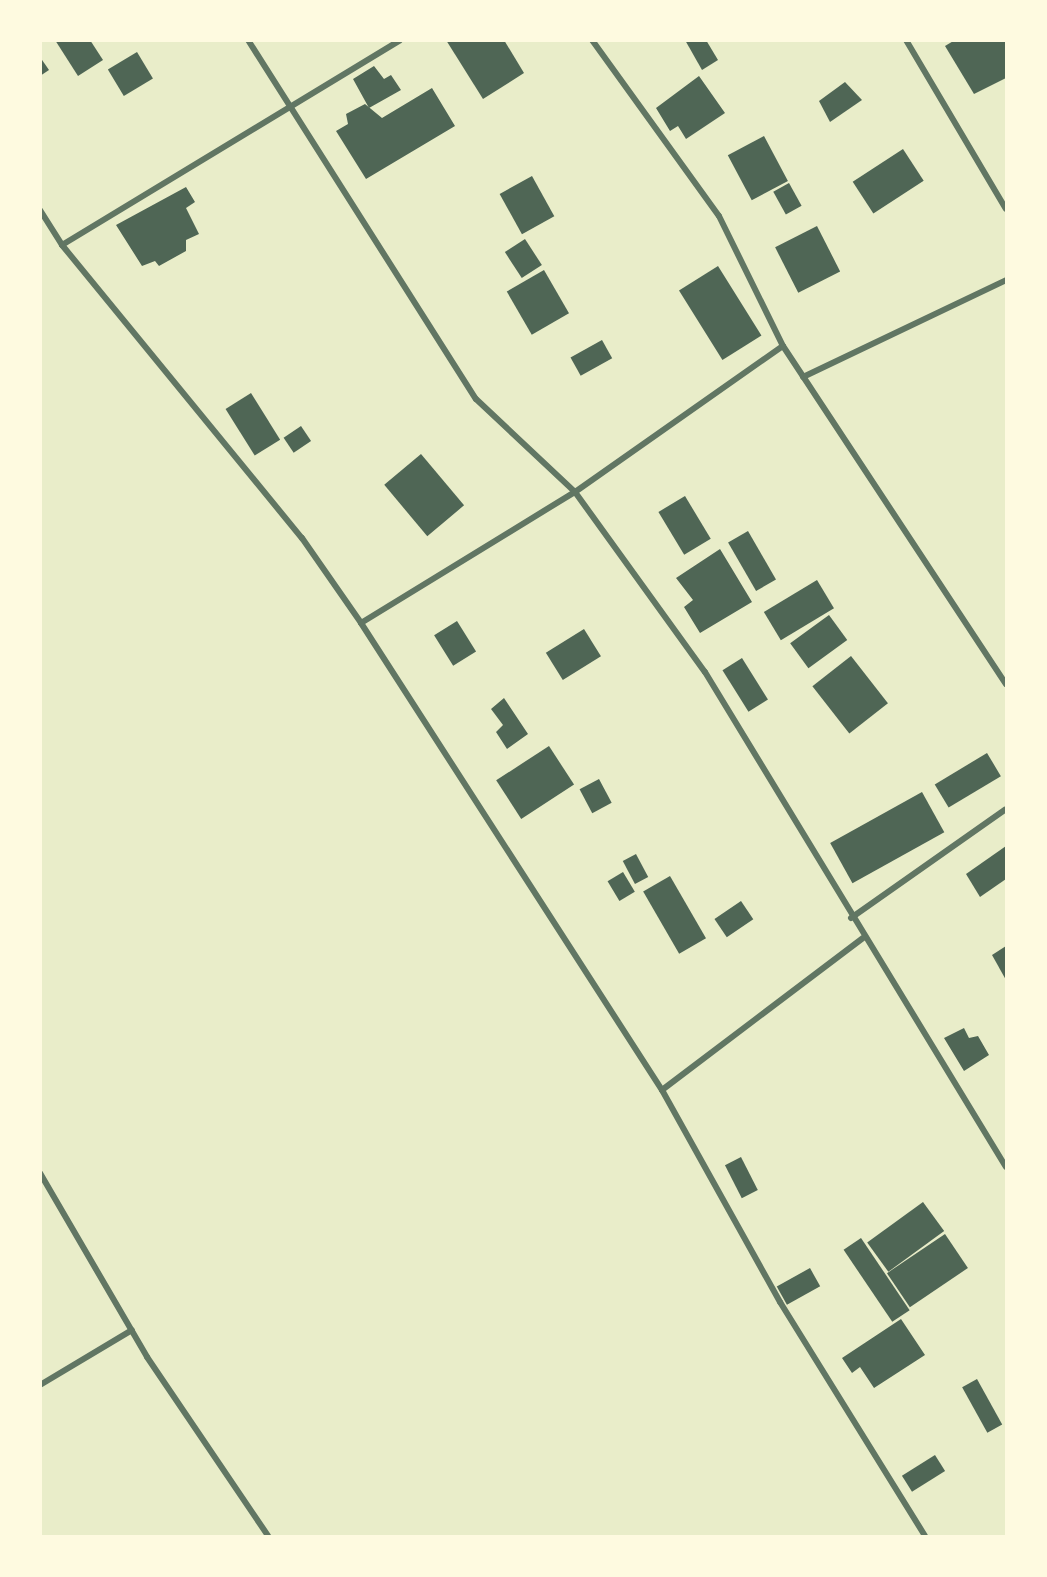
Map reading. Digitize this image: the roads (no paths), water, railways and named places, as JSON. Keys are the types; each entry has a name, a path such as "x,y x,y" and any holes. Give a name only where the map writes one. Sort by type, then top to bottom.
{"street":[{"path":"248,40 292,105 476,399 575,492 705,672 863,938 1006,1167"},
{"path":"63,245 400,40"},
{"path":"592,40 718,216 783,346 1006,684"},
{"path":"906,40 1006,209"},
{"path":"40,210 63,245 302,537 361,623 662,1089 780,1302 925,1536"},
{"path":"803,377 1006,280"},
{"path":"361,623 575,492 783,346"},
{"path":"851,918 1006,809"},
{"path":"662,1089 863,938"},
{"path":"40,1173 132,1330 267,1536"},
{"path":"40,1385 132,1330"}]}
